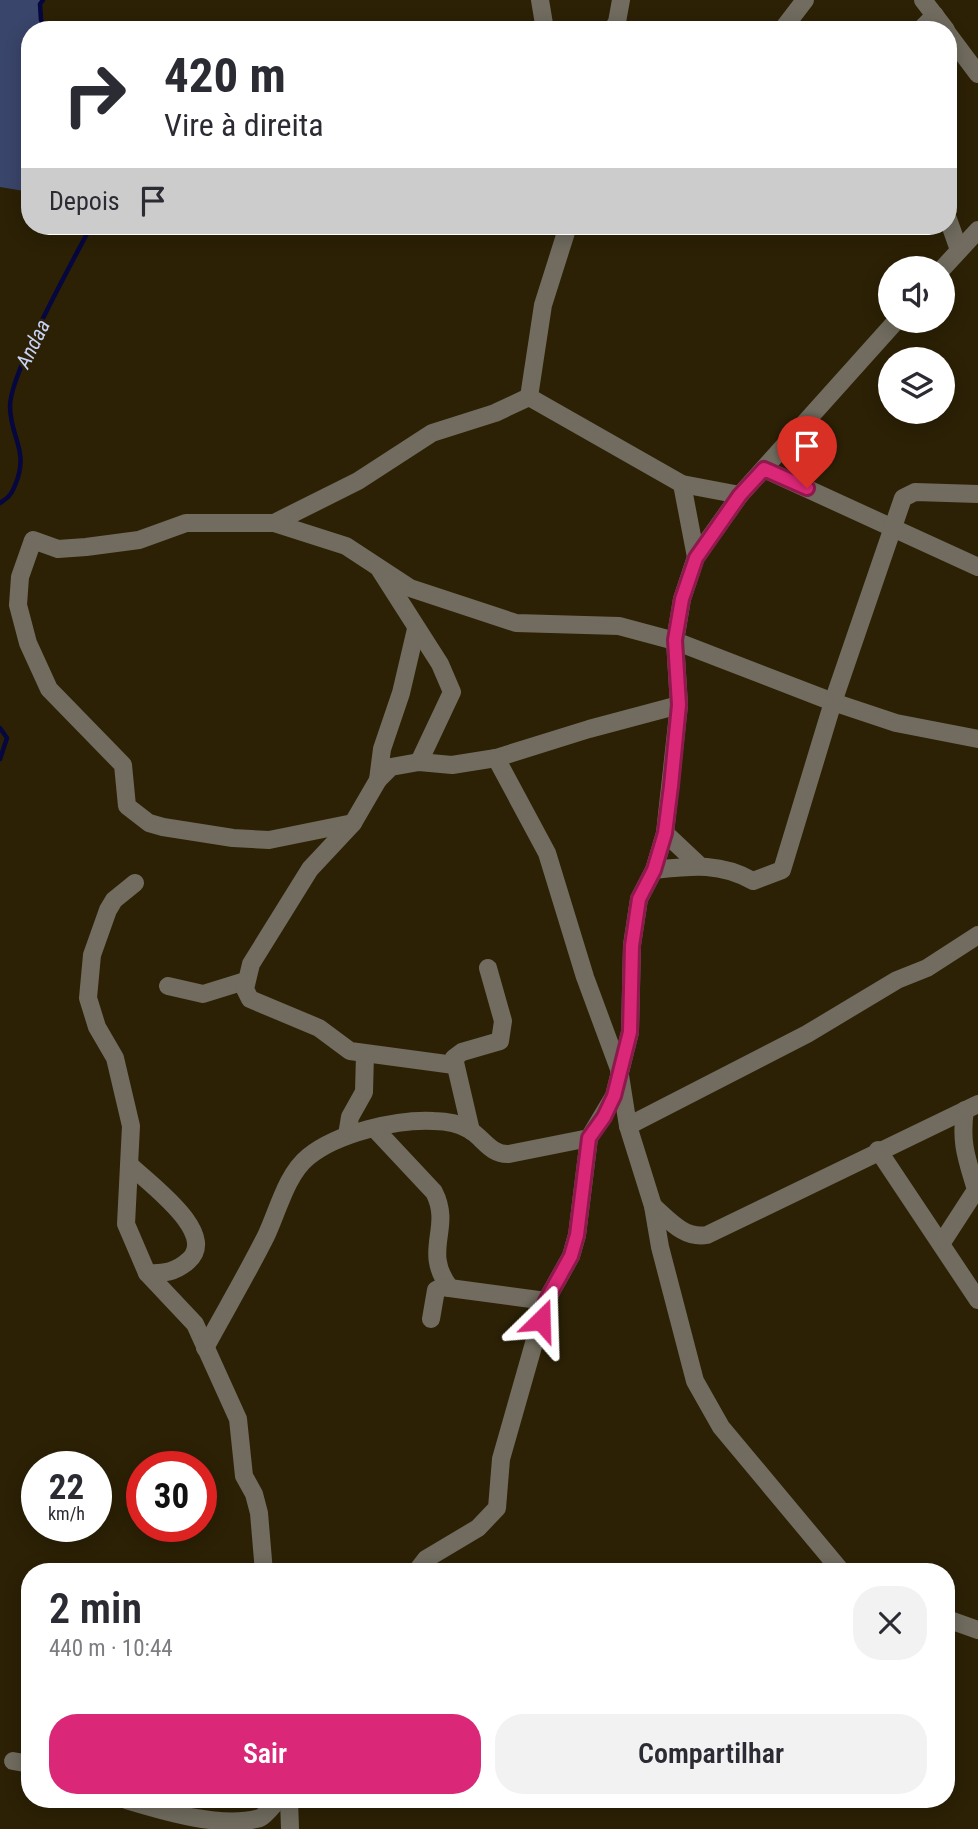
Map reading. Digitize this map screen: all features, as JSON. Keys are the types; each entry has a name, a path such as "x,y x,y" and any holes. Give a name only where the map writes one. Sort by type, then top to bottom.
{"street":[{"path":"540,0 544,21"},
{"path":"617,21 621,0"},
{"path":"789,21 805,0"},
{"path":"923,0 939,21"},
{"path":"928,21 934,15"},
{"path":"957,46 978,74"},
{"path":"954,256 978,230"},
{"path":"529,397 543,305 565,235"},
{"path":"954,235 959,250"},
{"path":"423,1563 478,1528 497,1508 501,1459 546,1301 571,1256 577,1235 589,1138 604,1117 614,1096 618,1069 630,1032 629,1003 639,899 654,870 665,833 679,705 675,640 682,599 696,558 740,495 885,333"},
{"path":"529,397 682,484 740,495"},
{"path":"274,523 358,481 432,433 495,413 529,397"},
{"path":"764,469 978,567"},
{"path":"682,484 696,558"},
{"path":"654,870 699,865 733,870 753,881 782,870 833,702 907,494 978,494"},
{"path":"353,823 269,840 163,827 137,816 127,806 123,794 126,772 118,757 49,689 28,643 18,605 20,578 33,540 58,549 139,540 186,523 274,523 346,546 410,588 516,623 619,626 675,640 833,702 896,723 978,739"},
{"path":"378,567 440,664 452,692 419,762"},
{"path":"378,780 382,749 401,693 416,629"},
{"path":"454,1065 350,1051 319,1028 250,999 245,981 251,964 310,869 353,823 378,780 391,767 419,762 452,765 496,758 679,705"},
{"path":"496,758 547,853 618,1069 628,1126 653,1206 660,1247 695,1381 721,1427 829,1563"},
{"path":"665,833 699,865"},
{"path":"135,883 114,900 108,910 92,955 88,998 90,1013 112,1048 131,1126 126,1224 147,1273 195,1324 237,1419 244,1476 254,1493 259,1514 263,1563"},
{"path":"628,1126 807,1034 897,980 927,968 978,935"},
{"path":"471,1130 454,1065 457,1054 492,1045 500,1041 503,1033 503,1021 488,968"},
{"path":"168,986 203,994 245,981"},
{"path":"598,1013 629,1003"},
{"path":"347,1135 350,1117 364,1092 365,1054"},
{"path":"653,1206 681,1231 698,1236 707,1235 878,1150 972,1107"},
{"path":"941,1244 976,1190 963,1151 962,1133 972,1107"},
{"path":"205,1348 266,1236 294,1176 307,1158 347,1135 433,1121 471,1130 501,1154 589,1138"},
{"path":"375,1129 434,1192 440,1204 441,1218 435,1256 439,1274 450,1288"},
{"path":"878,1150 978,1300"},
{"path":"130,1165 187,1219 196,1242 197,1251 176,1270 162,1274 147,1273"},
{"path":"660,1247 681,1231"},
{"path":"431,1319 436,1290 450,1288 546,1301"},
{"path":"955,1622 978,1630"},
{"path":"154,1808 212,1825 231,1827 258,1823 271,1808"},
{"path":"289,1808 290,1829"}],"shaded area":[{"path":"0,0 43,0 40,11 43,21 21,21 21,190 0,187"}],"waterway":[{"name":"Andaa","path":"42,21 40,4 43,0"},
{"name":"Andaa","path":"0,503 12,492 21,461 11,417 13,390 31,344 86,235"},
{"name":"Andaa","path":"0,728 7,738 0,759"}],"route":[{"path":"541,1320 546,1301 571,1256 577,1235 589,1138 604,1117 614,1096 618,1069 630,1032 632,946 639,899 654,870 665,833 671,786 679,705 675,640 682,599 696,558 740,495 764,469 807,488"}]}
